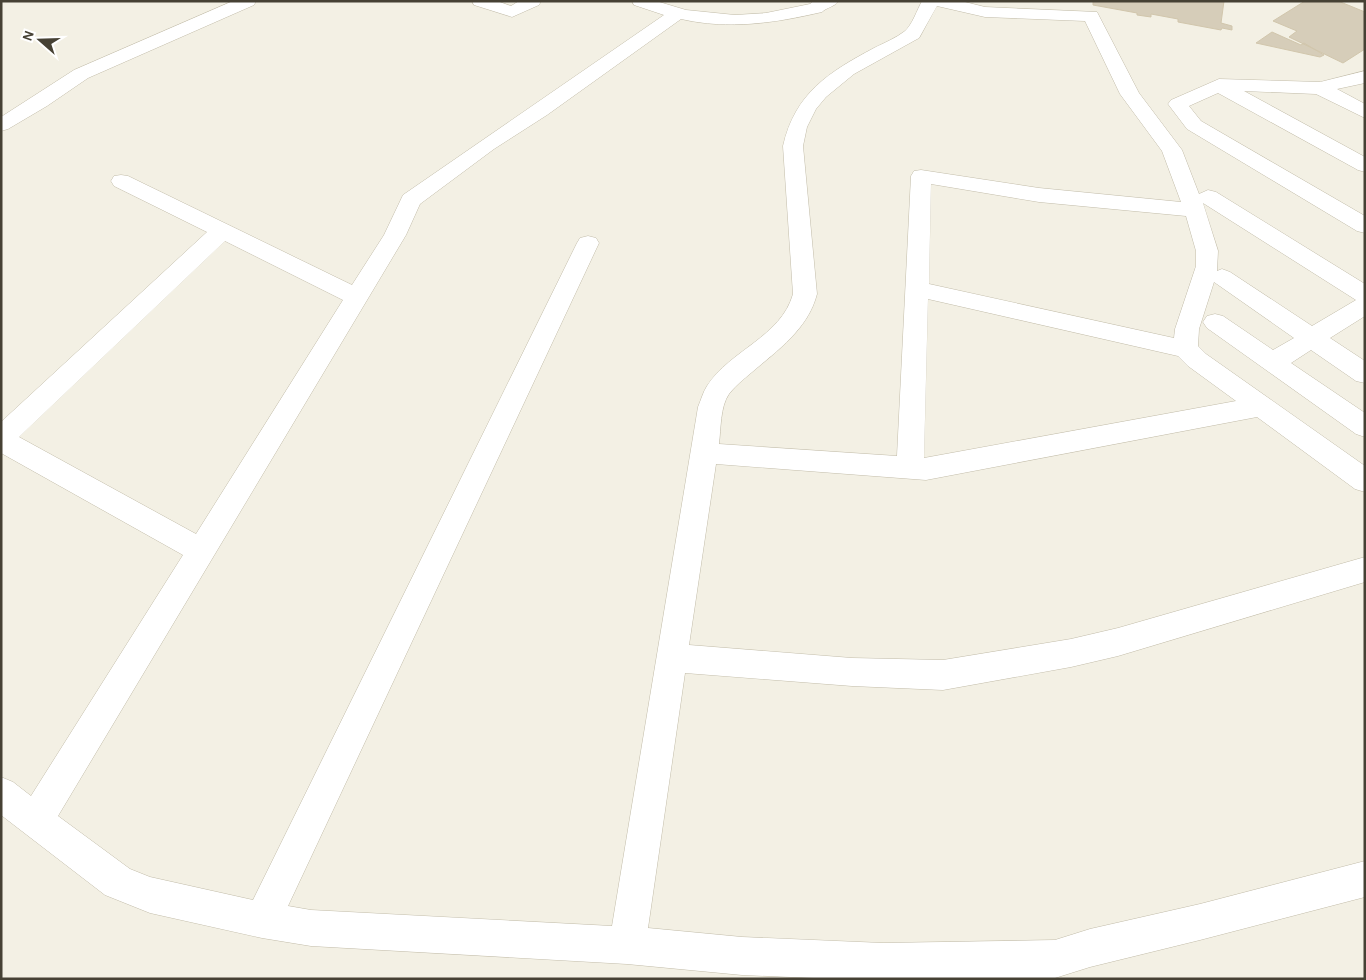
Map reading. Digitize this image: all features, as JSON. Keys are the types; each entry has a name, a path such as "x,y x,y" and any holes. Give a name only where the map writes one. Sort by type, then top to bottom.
{"street":[{"path":"1,126 81,74 248,1"},
{"path":"480,1 512,12 533,1"},
{"path":"640,1 677,14 736,20 808,9 830,1"},
{"path":"627,944 711,407 717,391 731,376 786,329 801,309 805,294 793,146 797,127 807,108 835,78 913,34 932,1"},
{"path":"938,1 986,12 1033,7 1091,16 1130,94 1172,150 1201,203 1207,266 1187,329 1186,349"},
{"path":"36,820 395,235 411,200 487,145 540,111 677,14"},
{"path":"1365,76 1320,88 1219,85 1178,104 1194,125 1365,226"},
{"path":"1219,85 1365,166"},
{"path":"1320,88 1365,112"},
{"path":"910,469 921,176 1039,195 1201,203 1365,295"},
{"path":"121,181 357,296"},
{"path":"201,551 1,439 223,230"},
{"path":"262,920 588,243"},
{"path":"1222,277 1365,374"},
{"path":"917,289 1186,349 1197,360 1365,481"},
{"path":"1273,362 1365,305"},
{"path":"1215,322 1365,427"},
{"path":"704,453 926,469 1261,406"},
{"path":"672,658 852,672 943,675 1071,653 1118,642 1365,569"},
{"path":"1,794 118,882 150,895 262,920 311,928 627,944 742,956 883,962 1055,959 1090,948 1200,922 1365,879"}],"building":[{"path":"1093,1 1224,1 1221,23 1232,26 1232,30 1222,28 1221,30 1178,22 1178,19 1151,14 1151,17 1137,15 1137,13 1093,5"},
{"path":"1305,1 1338,1 1365,12 1365,49 1343,63 1289,37 1297,31 1273,21"},
{"path":"1272,32 1301,45 1304,43 1324,55 1320,57 1256,43"}]}
